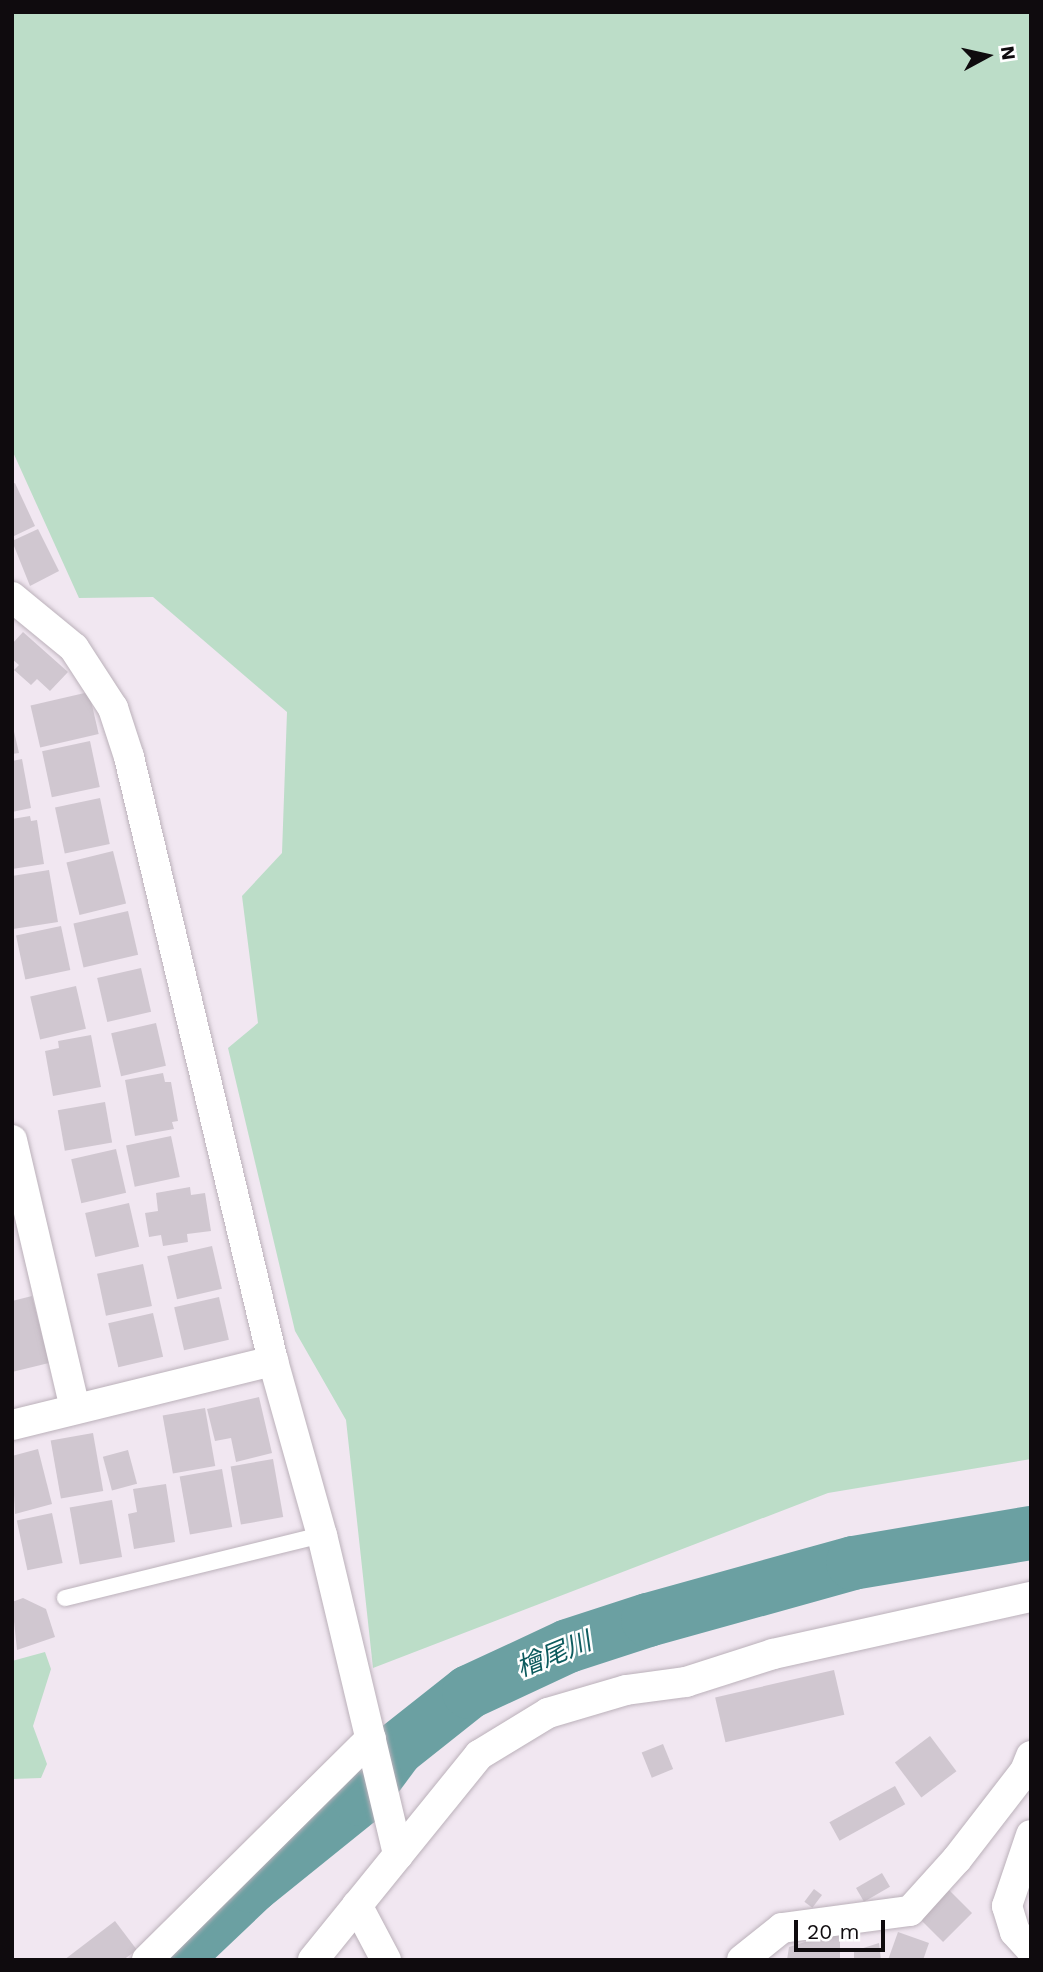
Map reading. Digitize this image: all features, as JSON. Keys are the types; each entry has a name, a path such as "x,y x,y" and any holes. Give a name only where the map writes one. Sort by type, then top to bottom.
{"street":[{"path":"12,597 74,648 113,708 144,813 273,1361 322,1535 398,1855"},
{"path":"12,1140 75,1409"},
{"path":"12,1425 273,1361"},
{"path":"313,1960 479,1755 548,1713 626,1690 685,1682 773,1654 1031,1597"},
{"path":"147,1960 371,1738"},
{"path":"742,1960 782,1928 909,1911 957,1859 1026,1771 1031,1756"},
{"path":"1031,1835 1007,1906 1015,1932 1031,1951"},
{"path":"357,1905 386,1960"}],"lane":[{"path":"65,1598 322,1535"}],"green space":[{"path":"12,12 1031,12 1031,1459 828,1493 373,1668 346,1420 295,1331 228,1048 258,1023 242,896 282,853 287,712 153,597 79,598 12,450"},
{"path":"45,1652 51,1669 33,1726 47,1764 41,1778 12,1779 12,1661"}],"building":[{"path":"15,483 35,526 12,537 12,484"},
{"path":"38,529 59,571 30,586 12,541"},
{"path":"23,632 68,672 50,691 37,679 31,685 14,670 19,665 12,659 12,644"},
{"path":"89,692 99,734 40,747 31,705"},
{"path":"12,723 19,753 12,754"},
{"path":"90,741 100,787 52,797 42,751"},
{"path":"22,759 31,808 12,812 12,761"},
{"path":"100,798 110,844 65,854 55,808"},
{"path":"30,816 31,821 37,820 44,864 12,869 12,819"},
{"path":"113,851 126,903 79,915 66,863"},
{"path":"49,870 58,922 13,929 12,876"},
{"path":"128,911 138,955 84,967 73,924"},
{"path":"61,926 70,970 25,980 16,936"},
{"path":"141,968 151,1012 107,1022 97,978"},
{"path":"76,986 86,1029 40,1039 30,997"},
{"path":"156,1023 166,1066 121,1076 111,1033"},
{"path":"91,1035 101,1087 53,1096 45,1051 59,1048 58,1041"},
{"path":"163,1073 165,1082 171,1082 178,1121 172,1122 174,1129 135,1136 125,1080"},
{"path":"105,1102 112,1142 65,1151 58,1110"},
{"path":"171,1136 180,1177 135,1187 126,1146"},
{"path":"116,1149 126,1193 81,1203 71,1159"},
{"path":"190,1187 191,1195 205,1193 211,1231 187,1234 188,1242 163,1246 161,1235 149,1237 145,1213 158,1211 156,1193"},
{"path":"129,1203 139,1247 95,1257 85,1213"},
{"path":"212,1246 222,1289 177,1299 167,1256"},
{"path":"143,1264 152,1306 106,1316 97,1274"},
{"path":"32,1296 49,1363 12,1372 12,1301"},
{"path":"219,1297 229,1340 184,1350 174,1307"},
{"path":"153,1313 163,1357 118,1367 108,1323"},
{"path":"259,1397 272,1453 236,1462 231,1438 215,1441 207,1409"},
{"path":"205,1408 215,1466 173,1474 163,1415"},
{"path":"93,1433 103,1491 61,1499 51,1440"},
{"path":"38,1449 52,1504 15,1514 12,1456"},
{"path":"128,1450 137,1484 112,1491 103,1457"},
{"path":"273,1459 283,1517 241,1525 231,1466"},
{"path":"222,1469 232,1527 190,1535 180,1476"},
{"path":"166,1484 175,1542 134,1549 128,1514 137,1512 133,1489"},
{"path":"112,1500 122,1557 80,1565 70,1507"},
{"path":"52,1513 63,1563 27,1570 17,1520"},
{"path":"23,1598 46,1609 55,1637 17,1650 12,1602"},
{"path":"834,1670 844,1715 725,1742 715,1697"},
{"path":"930,1736 956,1771 921,1798 895,1762"},
{"path":"663,1744 673,1769 652,1778 642,1753"},
{"path":"895,1786 905,1804 840,1841 829,1822"},
{"path":"882,1873 890,1887 864,1902 856,1888"},
{"path":"814,1889 822,1895 812,1908 804,1902"},
{"path":"948,1889 972,1913 943,1942 919,1918"},
{"path":"115,1921 137,1950 123,1960 64,1960"},
{"path":"840,1931 840,1960 787,1960 789,1947"},
{"path":"898,1932 929,1943 923,1960 888,1960"},
{"path":"879,1943 881,1960 854,1960 854,1951"}],"waterway":[{"name":"檜尾川","path":"174,1960 252,1886 360,1799 397,1749 469,1692 568,1646 648,1620 853,1563 1031,1533"}]}
